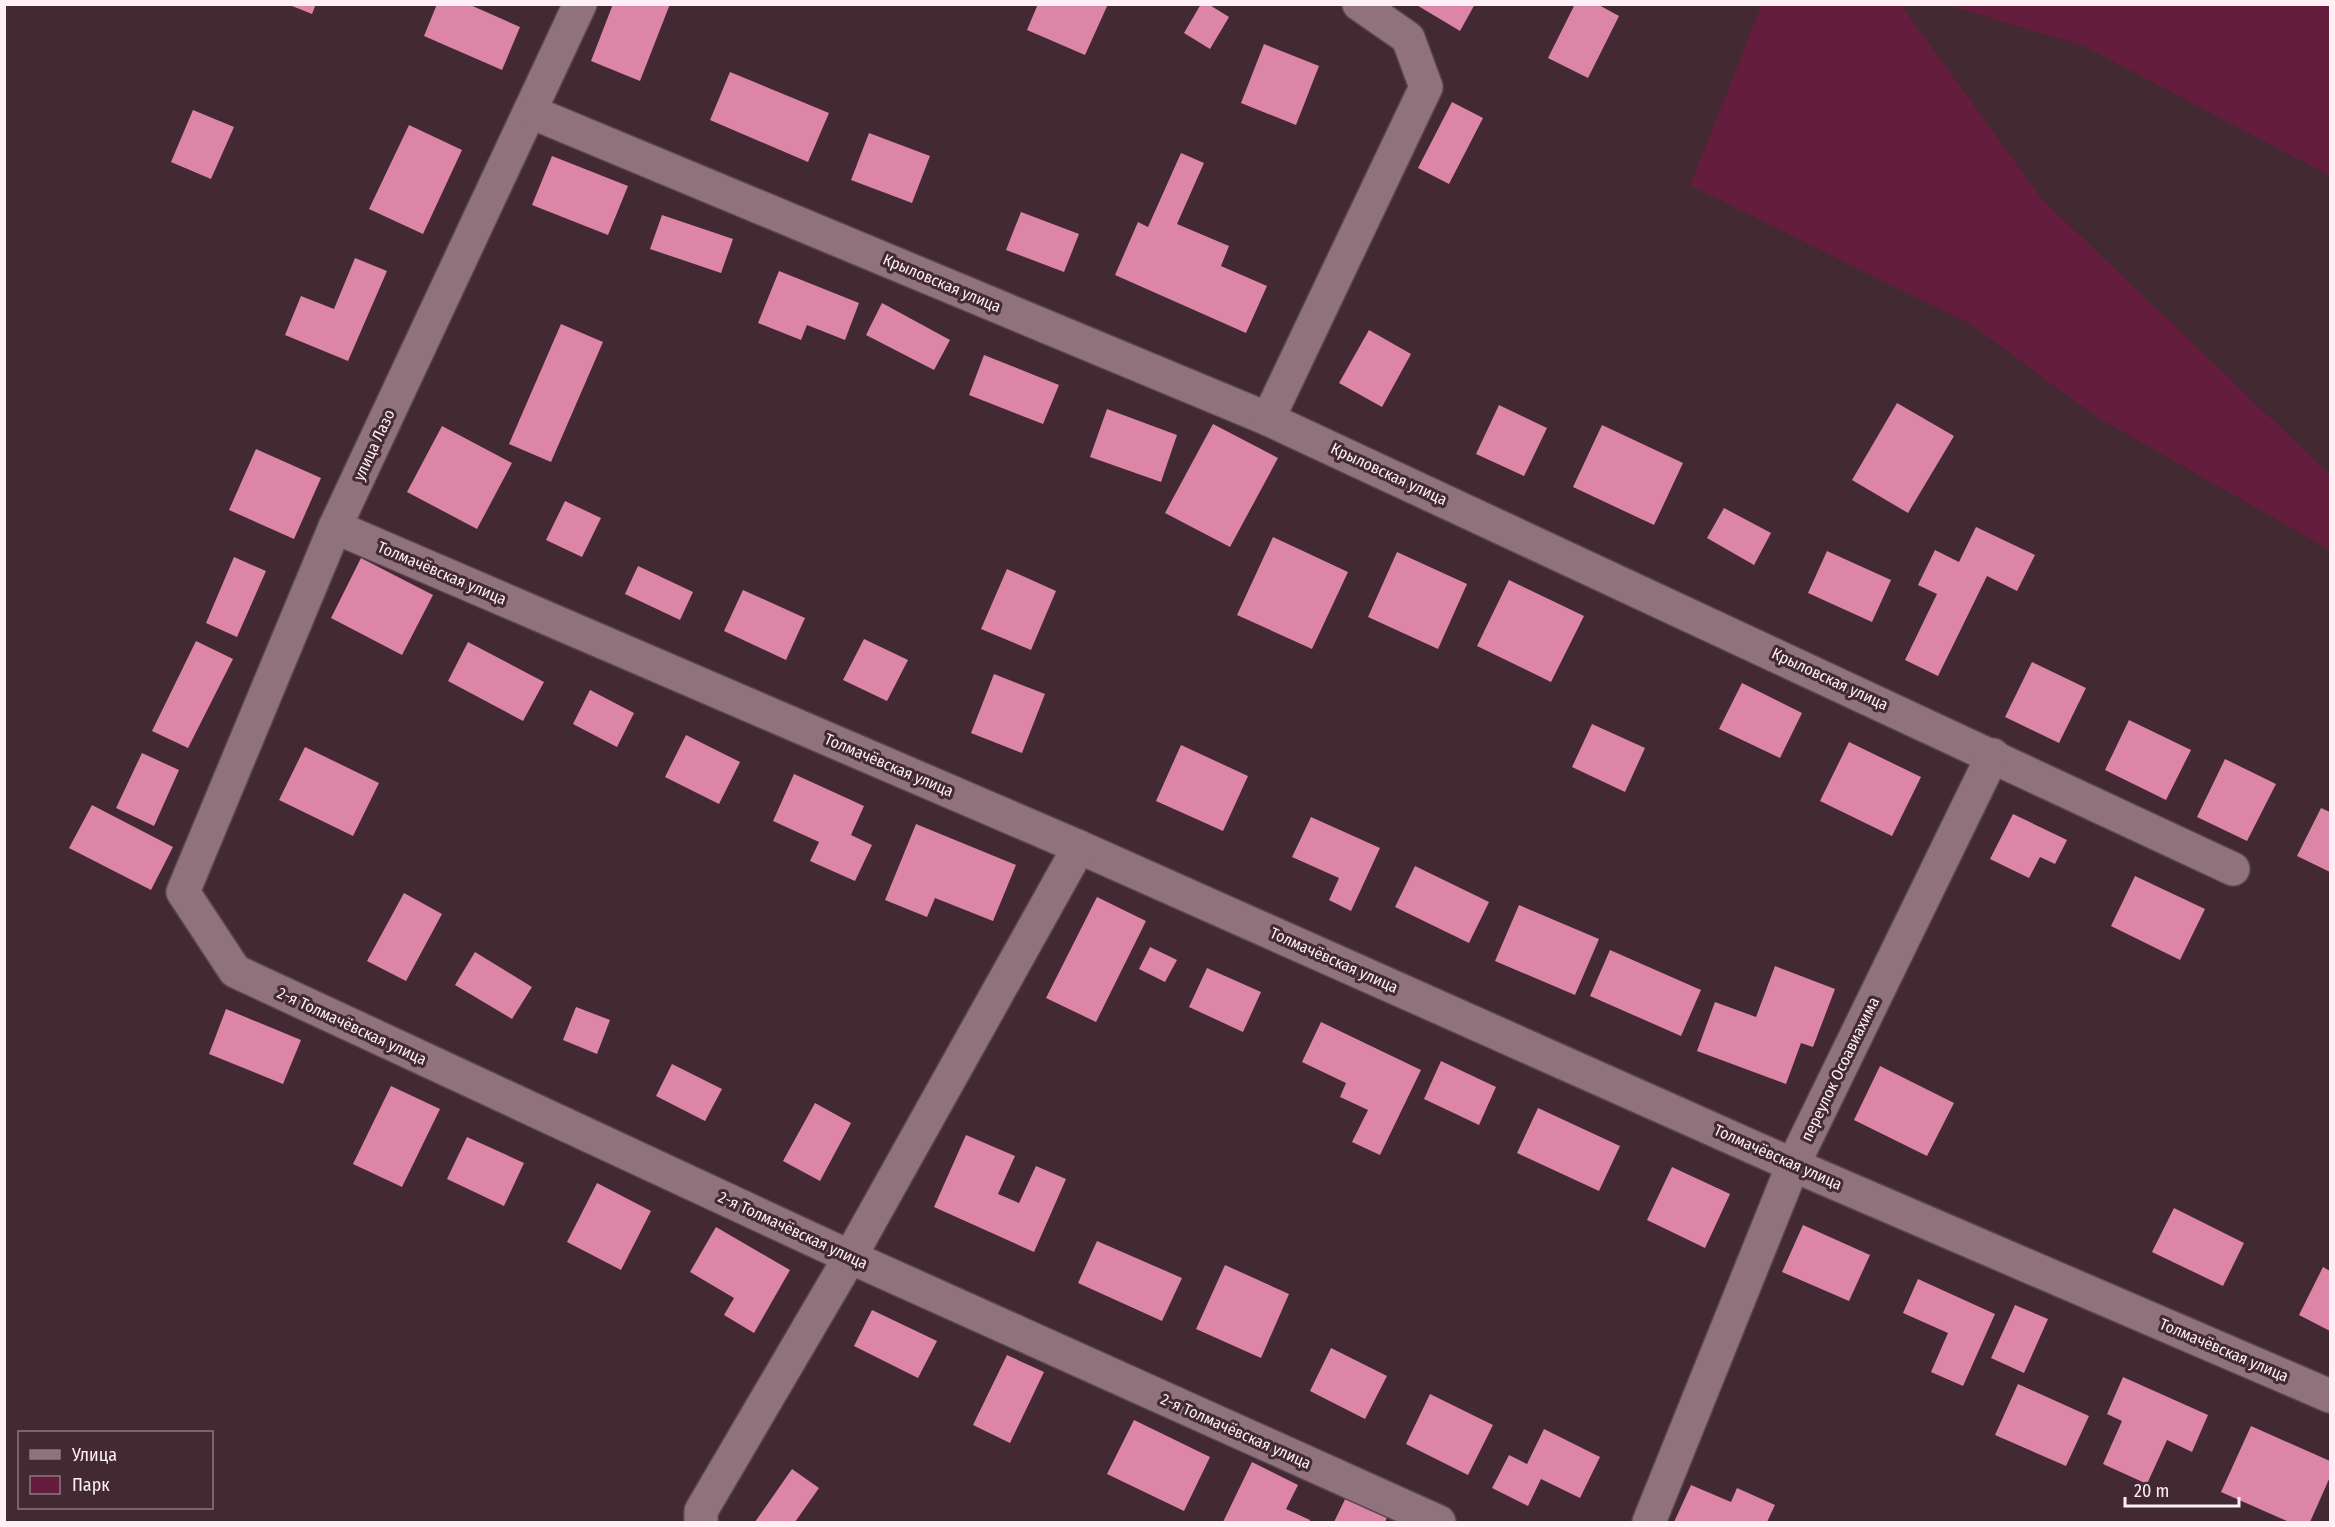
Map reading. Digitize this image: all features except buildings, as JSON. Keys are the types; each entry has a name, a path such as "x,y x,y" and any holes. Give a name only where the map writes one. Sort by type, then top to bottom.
{"street":[{"path":"1268,419 1426,87 1408,38 1359,4"},
{"name":"улица Лазо","path":"183,892 335,526 531,112 574,7"},
{"name":"Крыловская улица","path":"531,112 1268,419 1993,755 2233,869"},
{"name":"Толмачёвская улица","path":"335,526 1079,846 1793,1165 2331,1396"},
{"name":"переулок Осоавиахима","path":"1649,1522 1793,1165 1993,755"},
{"path":"701,1517 850,1257 1079,846"},
{"name":"2-я Толмачёвская улица","path":"183,892 235,971 850,1257 1439,1522"}],"green space":[{"path":"1762,4 1901,5 2041,198 2330,475 2330,550 2095,416 1972,325 1690,185"},
{"path":"1948,5 2330,5 2330,176 2084,46"}]}
